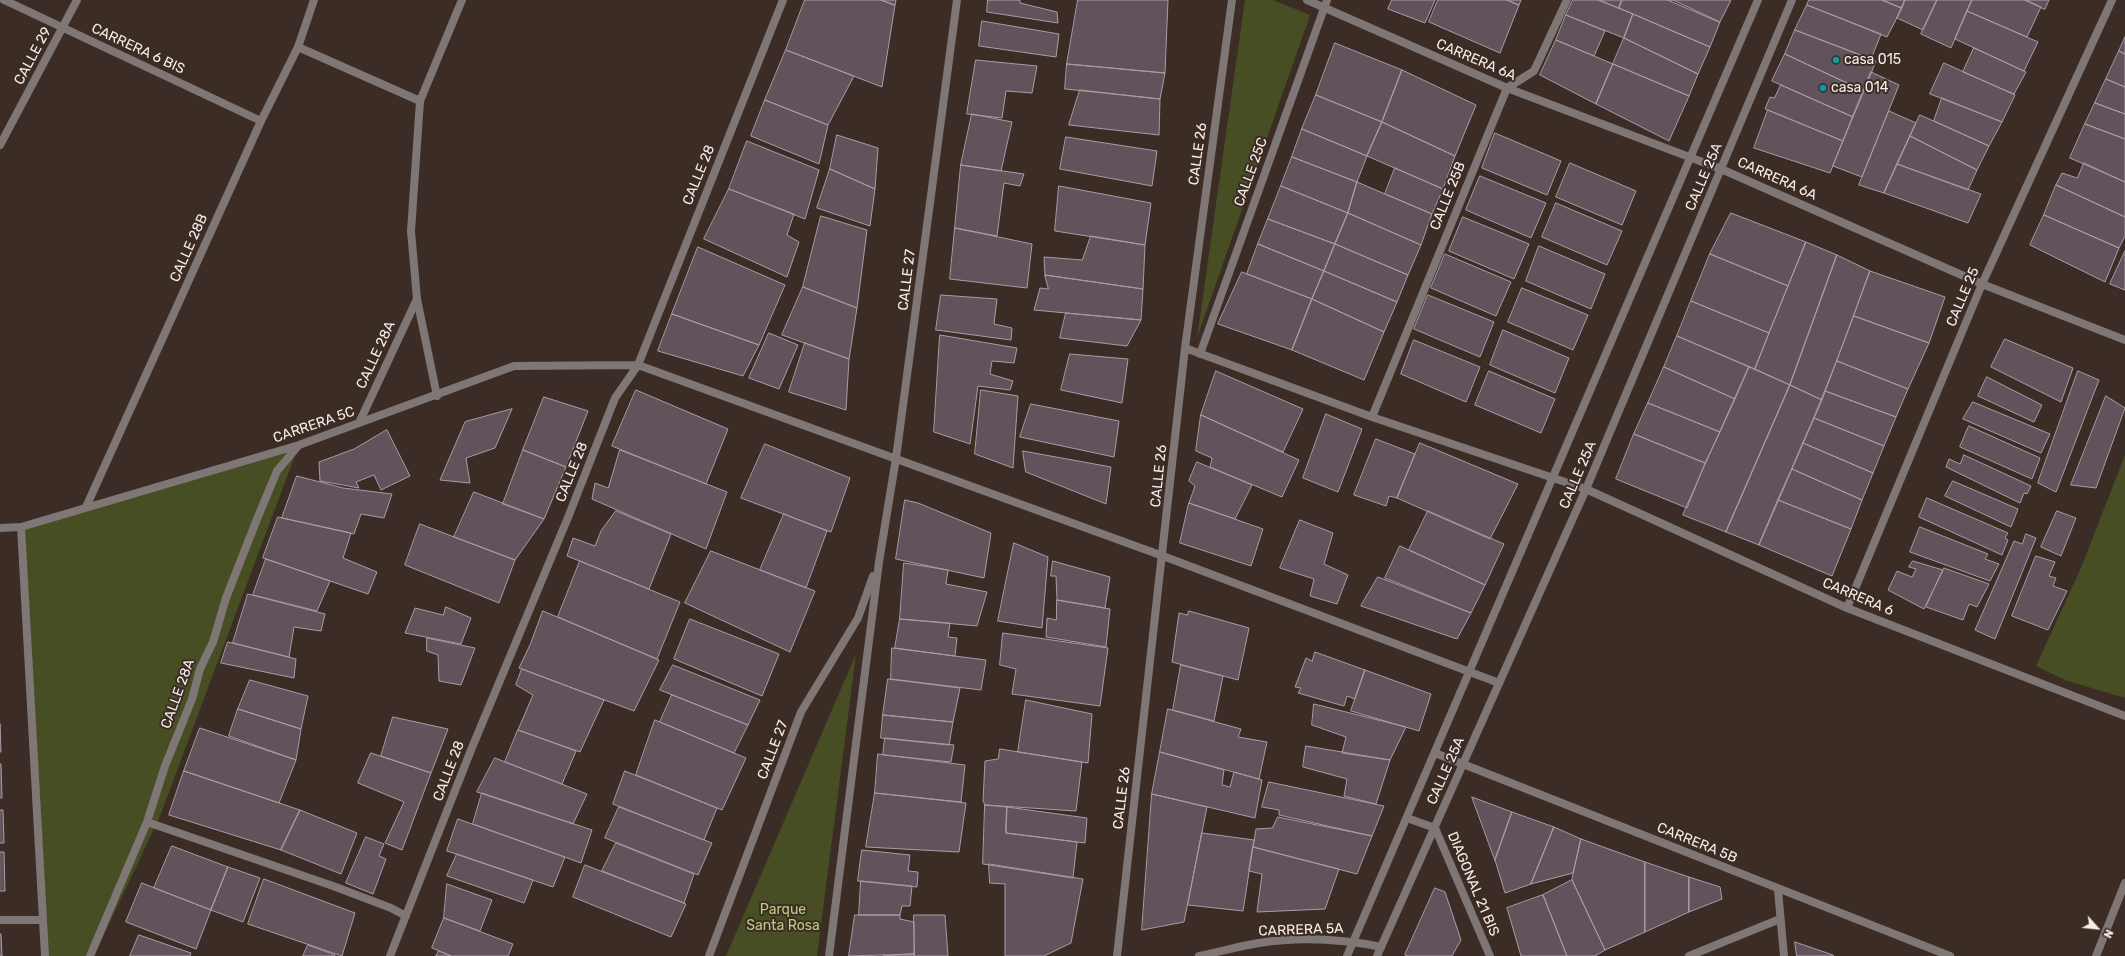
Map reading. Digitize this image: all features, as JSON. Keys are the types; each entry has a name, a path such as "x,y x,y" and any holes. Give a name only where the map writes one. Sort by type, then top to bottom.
{"street":[{"name":"CARRERA 6 BIS","path":"4,0 261,121"},
{"name":"CALLE 29","path":"0,146 77,0"},
{"name":"CALLE 28B","path":"86,507 261,121 298,47 314,0"},
{"path":"437,396 417,299 411,231 420,101 462,0"},
{"name":"CALLE 28","path":"390,956 471,750 569,515 615,398 638,365 783,0"},
{"name":"CALLE 27","path":"829,956 879,562 896,458 956,0"},
{"name":"CALLE 26","path":"1117,956 1163,556 1185,348 1232,0"},
{"name":"CARRERA 6A","path":"1307,0 1326,4 1506,88 1721,169 1982,284 2125,340"},
{"path":"1506,88 1534,71 1568,0"},
{"name":"CALLE 25A","path":"1347,956 1554,478 1758,0"},
{"name":"CALLE 25A","path":"1377,956 1586,489 1792,0"},
{"name":"CALLE 25","path":"1847,608 1982,284 2112,0"},
{"name":"CALLE 25C","path":"1200,354 1326,4"},
{"path":"298,47 420,101"},
{"name":"CALLE 25B","path":"1372,417 1506,88"},
{"name":"CALLE 28A","path":"359,423 417,299"},
{"name":"CARRERA 6","path":"1185,348 1372,417 1586,489 1847,608 2125,716"},
{"path":"638,365 1163,556 1471,671 1499,683"},
{"name":"CARRERA 5C","path":"0,528 21,527 299,445 437,396 514,366 638,365"},
{"name":"CALLE 28A","path":"90,956 147,822 165,766 192,699 200,669 213,642 226,598 257,519 277,471 299,445"},
{"path":"21,527 45,956"},
{"name":"CALLE 27","path":"709,956 801,712 858,618 879,562"},
{"name":"CARRERA 5B","path":"1435,753 1778,890 1950,956"},
{"name":"DIAGONAL 21 BIS","path":"1407,818 1434,828 1490,956"},
{"path":"147,822 333,886 391,908 406,916"},
{"path":"2096,956 2125,883"},
{"path":"1778,890 1784,956"},
{"path":"1689,956 1780,919"},
{"path":"0,920 43,920"},
{"name":"CARRERA 5A","path":"1199,956 1259,943 1286,941 1354,941 1381,947"}],"green space":[{"path":"1245,0 1273,0 1310,15 1197,338"},
{"path":"299,445 160,816 94,956 43,956 21,527"},
{"path":"2125,455 2125,698 2065,680 2036,666 2081,568"},
{"name":"Parque Santa Rosa","path":"856,654 817,956 726,956"}],"building":[{"path":"805,0 881,0 895,5 882,87 786,50"},
{"path":"881,0 896,0 895,5"},
{"path":"988,0 1020,0 1020,3 1057,12 1058,23 987,12"},
{"path":"1078,0 1168,0 1165,73 1067,64"},
{"path":"1392,0 1435,0 1425,23 1388,9"},
{"path":"1438,0 1507,0 1519,5 1500,53 1429,22"},
{"path":"1507,0 1521,0 1519,5"},
{"path":"1573,0 1599,0 1633,14 1624,38 1566,15"},
{"path":"1599,0 1622,0 1619,8"},
{"path":"1622,0 1673,0 1720,22 1710,47 1619,8"},
{"path":"1668,0 1731,0 1720,22"},
{"path":"1809,0 1882,0 1902,8 1887,37 1807,5"},
{"path":"1882,0 1905,0 1902,8"},
{"path":"1905,0 1937,0 1923,30 1897,18"},
{"path":"1937,0 1972,0 1951,48 1921,34"},
{"path":"1972,0 2026,0 2041,7 2027,37 1967,11"},
{"path":"2025,0 2049,0 2045,9"},
{"path":"1807,5 1881,34 1871,59 1795,30"},
{"path":"1967,11 2038,42 2024,71 1955,39"},
{"path":"1633,14 1710,47 1698,74 1624,38"},
{"path":"1566,15 1605,31 1594,56 1556,40"},
{"path":"982,21 1059,34 1056,57 979,46"},
{"name":"casa 015","path":"1795,30 1876,61 1864,91 1785,54"},
{"path":"2125,37 2125,54 2119,51"},
{"path":"1624,38 1698,74 1689,96 1613,64"},
{"path":"1556,40 1613,64 1596,104 1540,75"},
{"path":"1335,43 1402,70 1382,122 1316,95"},
{"path":"1974,48 2026,72 2014,94 1963,72"},
{"path":"786,50 854,76 828,125 765,100"},
{"path":"2119,51 2125,54 2125,87 2106,79"},
{"name":"casa 014","path":"1785,54 1864,91 1853,117 1772,81"},
{"path":"976,60 1037,66 1032,93 1006,91 1002,118 967,114"},
{"path":"1944,63 2015,95 2002,122 1930,94"},
{"path":"1067,64 1165,73 1160,99 1065,89"},
{"path":"1613,64 1689,96 1669,141 1596,104"},
{"path":"1402,70 1476,105 1455,156 1382,122"},
{"path":"1871,72 1899,85 1862,177 1833,166"},
{"path":"2106,79 2125,87 2125,114 2095,103"},
{"path":"1781,85 1853,117 1843,141 1765,109 1770,97 1774,98"},
{"path":"1080,90 1160,99 1159,135 1069,125"},
{"path":"1316,95 1382,122 1367,156 1302,129"},
{"path":"1942,98 2002,122 1989,146 1934,121"},
{"path":"765,100 828,125 819,164 751,136"},
{"path":"2095,103 2125,114 2125,139 2085,124"},
{"path":"1768,110 1843,141 1830,173 1754,148"},
{"path":"1889,111 1916,123 1884,193 1859,185"},
{"path":"972,114 1012,122 1001,171 961,165"},
{"path":"1920,115 1989,146 1977,170 1910,136"},
{"path":"1382,122 1455,156 1443,189 1367,156"},
{"path":"2085,124 2125,139 2125,182 2070,158"},
{"path":"1302,129 1367,156 1357,182 1292,157"},
{"path":"1495,133 1561,161 1547,195 1482,168"},
{"path":"837,135 878,148 875,189 830,169"},
{"path":"1910,136 1977,170 1968,190 1897,164"},
{"path":"1066,137 1157,151 1152,186 1060,169"},
{"path":"747,141 819,170 805,219 729,189"},
{"path":"1292,157 1357,182 1348,213 1281,186"},
{"path":"1570,163 1636,191 1622,225 1556,197"},
{"path":"2084,163 2125,182 2125,217 2056,185 2062,173 2077,178"},
{"path":"1897,164 1981,194 1968,223 1884,193"},
{"path":"961,165 1024,174 1020,186 1004,183 997,236 955,228"},
{"path":"1395,168 1443,189 1432,214 1385,194"},
{"path":"830,169 875,189 870,226 817,208"},
{"path":"1480,176 1546,203 1531,238 1466,210"},
{"path":"1357,182 1432,214 1421,245 1348,213"},
{"path":"2056,185 2125,217 2125,236 2119,248 2044,215"},
{"path":"1059,186 1151,203 1145,245 1055,231"},
{"path":"1281,186 1348,213 1335,244 1268,219"},
{"path":"729,189 794,214 787,235 799,242 787,277 704,239"},
{"path":"1556,203 1622,231 1607,265 1542,237"},
{"path":"1348,213 1421,245 1408,275 1335,244"},
{"path":"1731,213 1806,242 1788,286 1710,254"},
{"path":"2044,215 2119,248 2105,282 2030,245"},
{"path":"821,216 867,230 857,308 803,287"},
{"path":"1463,217 1529,244 1514,279 1449,251"},
{"path":"1268,219 1335,244 1324,271 1258,244"},
{"path":"955,228 1032,244 1027,288 950,279"},
{"path":"1091,236 1145,245 1143,289 1045,275 1044,257 1082,260"},
{"path":"1806,242 1837,255 1790,385 1755,369"},
{"path":"1258,244 1324,271 1312,299 1247,274"},
{"path":"1335,244 1408,275 1397,302 1324,271"},
{"path":"1539,246 1605,274 1591,309 1526,281"},
{"path":"698,247 785,285 759,345 672,314"},
{"path":"2125,251 2125,290 2110,284"},
{"path":"1445,254 1511,282 1496,316 1431,288"},
{"path":"1710,254 1788,286 1769,333 1691,301"},
{"path":"1837,255 1870,271 1822,400 1790,385"},
{"path":"1324,271 1397,302 1384,332 1312,299"},
{"path":"1870,271 1945,297 1929,343 1854,316"},
{"path":"1242,272 1312,299 1292,350 1218,324"},
{"path":"1045,275 1143,289 1141,320 1034,310 1040,288 1048,289"},
{"path":"803,287 857,308 849,359 782,335"},
{"path":"1522,288 1588,315 1573,350 1508,322"},
{"path":"941,295 997,299 994,324 1012,328 1011,340 936,330"},
{"path":"1428,295 1494,322 1480,357 1414,329"},
{"path":"1312,299 1384,332 1364,380 1292,350"},
{"path":"1691,301 1769,333 1755,369 1677,336"},
{"path":"1066,313 1141,320 1127,346 1060,338"},
{"path":"672,314 759,345 743,376 658,351"},
{"path":"1854,316 1929,343 1908,389 1837,361"},
{"path":"1503,330 1569,358 1555,393 1490,365"},
{"path":"769,333 798,345 779,389 749,378"},
{"path":"940,335 1017,348 1014,363 992,361 990,374 1013,381 1010,390 978,386 970,444 934,432"},
{"path":"1677,336 1749,367 1735,399 1664,367"},
{"path":"2005,339 2073,368 2061,402 1991,367"},
{"path":"1414,340 1480,367 1466,402 1401,374"},
{"path":"805,343 849,359 846,410 789,392"},
{"path":"1070,354 1128,359 1122,403 1061,390"},
{"path":"1837,361 1908,389 1896,417 1825,391"},
{"path":"1664,367 1735,399 1720,432 1648,403"},
{"path":"1749,367 1790,385 1726,532 1683,515"},
{"path":"1216,371 1303,409 1283,452 1201,415"},
{"path":"1489,371 1555,399 1541,433 1475,405"},
{"path":"2078,371 2099,380 2056,492 2038,483"},
{"path":"1987,377 2042,405 2034,422 1978,396"},
{"path":"1790,385 1822,400 1759,545 1726,532"},
{"path":"636,390 728,429 706,484 612,446"},
{"path":"981,390 1018,396 1013,468 975,454"},
{"path":"1825,391 1896,417 1884,446 1814,418"},
{"path":"2106,396 2125,408 2096,488 2071,485"},
{"path":"544,397 588,411 566,467 523,450"},
{"path":"1973,402 2050,434 2041,453 1963,419"},
{"path":"1648,403 1720,432 1705,463 1634,434"},
{"path":"1031,404 1119,421 1114,457 1020,437"},
{"path":"512,409 495,448 466,458 470,483 440,480 465,422"},
{"path":"1326,414 1362,429 1338,492 1303,478"},
{"path":"1201,415 1299,460 1282,497 1210,467 1212,458 1196,451"},
{"path":"1814,418 1884,446 1873,473 1803,443"},
{"path":"1969,426 2040,458 2032,479 1960,447"},
{"path":"387,430 410,476 381,490 374,475 356,482 359,488 320,481 319,462 354,449"},
{"path":"1634,434 1705,463 1687,508 1616,479"},
{"path":"1376,439 1415,454 1397,498 1389,496 1386,506 1354,495"},
{"path":"1420,443 1518,484 1490,539 1397,498"},
{"path":"1803,443 1873,473 1862,500 1792,469"},
{"path":"765,444 850,478 831,532 741,498"},
{"path":"523,450 566,467 544,519 503,504"},
{"path":"620,450 727,492 706,549 592,499 595,483 608,488"},
{"path":"1023,451 1111,467 1106,504 1026,472"},
{"path":"1964,455 2031,486 2027,494 2024,493 2020,503 1946,467 1949,459 1960,464"},
{"path":"1197,462 1252,485 1235,519 1189,503 1195,486 1189,481"},
{"path":"1792,469 1862,500 1851,529 1778,500"},
{"path":"297,476 343,488 392,494 384,518 361,514 354,534 282,518"},
{"path":"1953,481 2018,509 2011,527 1945,496"},
{"path":"474,492 544,519 515,560 454,537"},
{"path":"1927,498 2008,533 2005,538 2008,540 2002,555 1919,517"},
{"path":"905,500 918,503 991,533 984,578 896,559"},
{"path":"1778,500 1851,529 1832,576 1759,545"},
{"path":"1189,503 1263,529 1251,566 1180,543"},
{"path":"616,511 671,534 649,589 567,556 573,538 595,546 601,531"},
{"path":"1428,511 1504,544 1485,585 1409,550"},
{"path":"2057,511 2076,518 2061,556 2041,547"},
{"path":"784,514 827,531 806,588 760,570"},
{"path":"278,517 351,533 343,558 377,572 368,594 263,558"},
{"path":"1300,520 1333,533 1324,564 1348,575 1337,604 1310,596 1314,579 1280,568"},
{"path":"420,524 515,560 499,603 405,565"},
{"path":"1920,527 1988,554 1985,559 1999,564 1990,581 1910,552"},
{"path":"2026,534 2036,538 1995,639 1975,630 2014,541 2022,544"},
{"path":"1014,543 1048,557 1042,628 998,621"},
{"path":"1400,546 1485,585 1471,613 1385,578"},
{"path":"711,551 815,591 790,652 685,603"},
{"path":"2036,556 2055,562 2049,576 2056,578 2053,586 2067,591 2048,630 2012,616"},
{"path":"266,559 330,581 317,611 253,595"},
{"path":"580,561 680,602 657,659 558,617"},
{"path":"1053,561 1110,577 1105,608 1057,600 1056,576 1051,576"},
{"path":"1913,561 1943,570 1924,609 1888,590 1897,571 1912,577 1916,569 1909,567"},
{"path":"904,563 948,570 946,584 987,592 977,626 900,619"},
{"path":"1944,568 1989,584 1977,607 1969,604 1963,620 1926,607"},
{"path":"1378,577 1471,613 1457,639 1361,606"},
{"path":"248,594 325,614 321,631 294,627 289,657 233,643"},
{"path":"1057,600 1110,609 1106,647 1046,637 1047,618 1056,620"},
{"path":"446,607 471,618 461,644 405,633 415,608 443,615"},
{"path":"543,611 659,660 634,711 519,668 530,645"},
{"path":"1189,611 1249,628 1238,680 1172,662 1179,613 1187,615"},
{"path":"690,619 779,654 762,696 674,659"},
{"path":"900,619 950,623 948,637 957,638 955,656 895,648"},
{"path":"1003,633 1108,648 1100,706 1012,694 1016,669 1000,665"},
{"path":"427,638 475,648 461,685 439,681 438,655 427,651"},
{"path":"228,642 296,659 294,678 221,663"},
{"path":"892,648 986,660 981,690 891,679"},
{"path":"1315,652 1365,670 1355,699 1347,696 1344,706 1298,693 1301,688 1295,687 1306,658 1312,661"},
{"path":"673,665 760,700 748,725 660,690"},
{"path":"1181,665 1223,676 1214,721 1173,710"},
{"path":"522,669 604,700 580,752 518,730 533,695 516,685"},
{"path":"1365,670 1431,694 1419,731 1351,711"},
{"path":"888,679 960,688 953,722 883,715"},
{"path":"250,680 308,696 301,729 238,709"},
{"path":"672,695 748,725 734,753 660,722"},
{"path":"1026,700 1092,714 1088,763 1018,752"},
{"path":"1314,704 1406,727 1390,760 1342,753 1346,737 1312,725"},
{"path":"238,709 301,729 296,760 229,736"},
{"path":"1168,709 1241,729 1238,737 1267,742 1259,779 1160,752"},
{"path":"883,715 953,722 949,745 881,738"},
{"path":"393,717 448,729 431,773 381,756"},
{"path":"655,720 746,758 722,810 636,775"},
{"path":"0,724 1,752 0,752"},
{"path":"200,728 296,760 279,803 184,771"},
{"path":"518,730 576,751 562,784 505,762"},
{"path":"885,738 954,745 951,762 883,755"},
{"path":"1306,746 1390,760 1376,804 1344,796 1347,779 1303,767"},
{"path":"1000,749 1082,762 1076,811 985,805 983,801 985,761 998,759"},
{"path":"1160,752 1224,770 1222,785 1230,787 1234,772 1262,780 1255,818 1152,794"},
{"path":"371,753 431,773 402,850 385,843 404,802 358,783"},
{"path":"878,754 965,765 961,802 875,793"},
{"path":"495,758 587,794 573,824 477,792"},
{"path":"1,764 2,798 0,798"},
{"path":"184,771 300,810 281,850 169,815"},
{"path":"625,771 717,808 704,840 613,804"},
{"path":"1269,782 1384,806 1372,836 1279,815 1279,810 1262,807"},
{"path":"482,793 592,830 581,863 473,824"},
{"path":"875,793 966,803 959,852 866,847"},
{"path":"1152,794 1207,807 1184,922 1142,930"},
{"path":"1472,797 1512,812 1495,860"},
{"path":"985,805 1007,807 1006,833 1077,842 1073,878 983,864"},
{"path":"619,807 712,843 698,875 605,838"},
{"path":"1007,807 1087,818 1085,843 1006,833"},
{"path":"0,810 3,810 4,843 0,843"},
{"path":"300,810 357,833 341,874 281,850"},
{"path":"1512,812 1554,827 1531,884 1505,893 1495,860"},
{"path":"1278,817 1372,836 1357,874 1253,847 1256,829 1272,828"},
{"path":"458,819 565,857 553,887 447,851"},
{"path":"1554,827 1581,839 1573,873 1531,884"},
{"path":"1202,833 1254,840 1243,911 1188,905"},
{"path":"366,837 384,844 379,856 386,859 373,894 346,883"},
{"path":"1581,839 1645,862 1645,932 1605,950 1572,880"},
{"path":"616,843 694,874 684,903 602,871"},
{"path":"172,846 228,867 211,910 154,888"},
{"path":"1253,847 1339,869 1325,909 1257,912 1262,874 1249,871"},
{"path":"862,850 910,855 908,871 918,872 917,887 858,881"},
{"path":"0,852 4,852 5,891 0,891"},
{"path":"457,854 533,880 524,903 447,876"},
{"path":"1645,862 1689,877 1689,912 1645,932"},
{"path":"989,864 1083,879 1071,943 1044,956 1005,956 1005,884 990,883"},
{"path":"585,865 686,904 671,937 573,897"},
{"path":"228,867 260,878 243,922 211,910"},
{"path":"1689,877 1720,887 1722,899 1689,912"},
{"path":"264,879 355,913 342,956 248,924"},
{"path":"1572,880 1605,950 1595,956 1567,956 1543,895"},
{"path":"861,881 912,886 910,906 902,906 900,915 859,915"},
{"path":"142,883 211,910 196,949 126,922"},
{"path":"447,884 492,900 480,931 444,918"},
{"path":"1435,888 1445,892 1461,940 1452,956 1405,955"},
{"path":"1543,895 1567,956 1521,956 1507,908"},
{"path":"855,915 900,915 900,919 914,922 914,954 849,956"},
{"path":"914,915 945,915 948,956 915,956"},
{"path":"444,918 513,944 508,956 451,956 432,948"},
{"path":"1,934 2,956 0,956"},
{"path":"139,935 191,953 190,956 130,956"},
{"path":"1795,942 1833,955 1834,956 1797,956"},
{"path":"308,945 335,955 335,956 303,956"},
{"path":"439,951 451,956 436,956"},
{"path":"914,954 914,956 883,956"}],"place":[{"name":"casa 015","path":"1836,60"},
{"name":"casa 014","path":"1823,88"}]}
